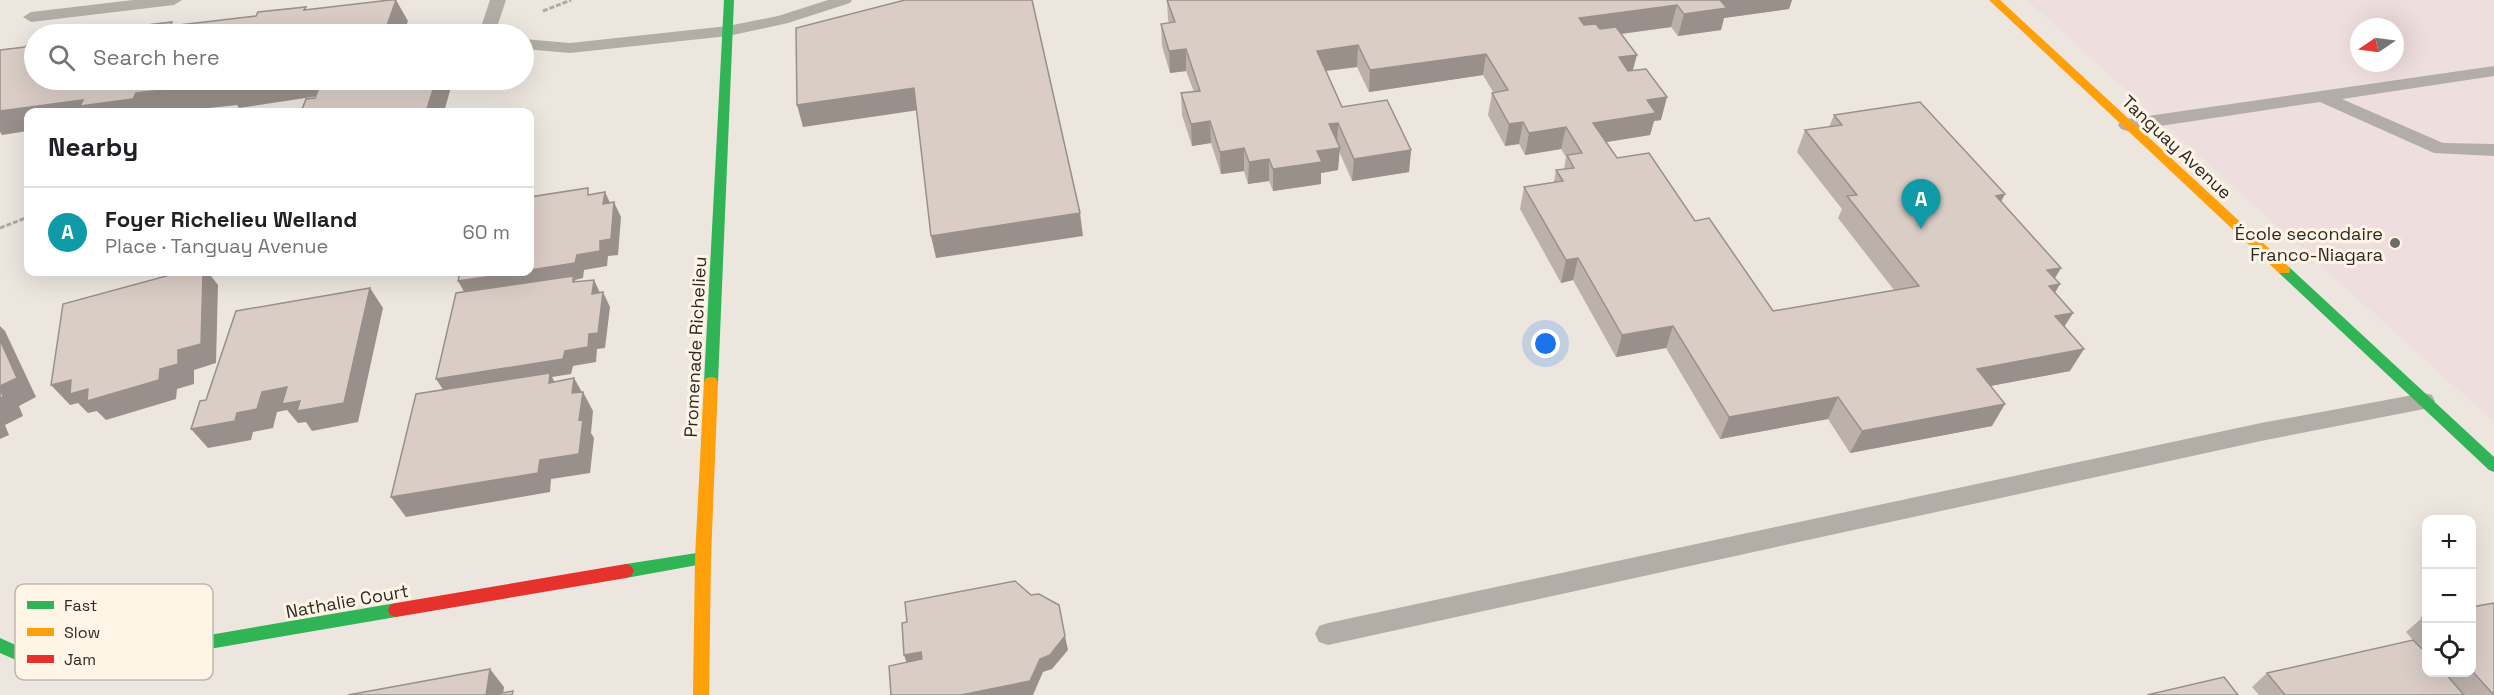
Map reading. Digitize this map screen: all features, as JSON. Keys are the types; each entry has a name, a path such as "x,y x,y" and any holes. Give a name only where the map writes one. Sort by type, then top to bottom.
{"street":[{"name":"Promenade Richelieu","path":"701,695 703,558 729,0"},
{"name":"Tanguay Avenue","path":"1994,0 2494,466"},
{"name":"Nathalie Court","path":"213,641 703,558"},
{"name":"Nathalie Court","path":"0,645 15,652"}],"lane":[{"path":"31,17 174,0"},
{"path":"490,24 498,0"},
{"path":"534,45 570,48 728,31 782,20 844,0"},
{"path":"2127,125 2494,71"},
{"path":"2323,96 2440,149 2483,152 2494,150"},
{"path":"1328,633 2261,432 2424,401"}],"path":[{"path":"0,228 24,219"}],"shaded area":[{"name":"École secondaire Franco-Niagara","path":"2027,0 2494,0 2494,422"}],"building":[{"path":"396,0 388,24 187,24 256,16 258,12 306,7 304,10"},
{"path":"905,0 1032,0 1080,213 931,236 914,88 797,105 796,28"},
{"path":"1167,0 1720,0 1727,8 1684,14 1677,5 1579,18 1584,25 1596,24 1600,29 1616,27 1637,55 1619,57 1628,71 1646,69 1667,97 1647,100 1656,113 1593,123 1617,158 1649,153 1695,221 1709,218 1773,311 1919,286 1847,196 1857,195 1805,130 1842,125 1834,115 1920,102 2005,194 1996,196 2061,268 2047,270 2060,284 2049,286 2073,313 2055,316 2084,349 1977,369 2005,404 1862,431 1838,397 1729,417 1673,326 1622,335 1578,258 1566,260 1524,187 1563,181 1556,170 1574,168 1567,155 1582,153 1566,127 1529,133 1523,122 1509,124 1492,93 1508,90 1486,54 1370,70 1358,45 1317,51 1342,107 1387,100 1411,150 1354,159 1338,123 1329,124 1340,148 1317,151 1322,162 1273,169 1269,159 1249,162 1244,148 1220,152 1210,121 1191,124 1181,93 1200,91 1186,49 1169,51 1161,24 1175,22"},
{"path":"24,47 24,90 161,90 136,93 133,99 80,106 83,100 0,111 0,50"},
{"path":"318,90 433,90 427,108 303,108 306,99 315,98"},
{"path":"588,188 588,195 605,192 603,204 614,202 611,239 600,241 600,251 577,255 575,263 534,269 534,196"},
{"path":"166,276 203,276 201,344 178,350 178,364 160,369 159,380 87,401 88,389 70,394 71,380 51,385 63,304"},
{"path":"459,276 493,276 458,281"},
{"path":"573,276 573,282 594,280 592,294 603,292 598,333 589,334 588,347 565,351 563,359 436,379 456,293"},
{"path":"370,288 344,403 297,411 300,401 282,404 287,387 262,392 257,409 237,413 235,421 191,429 200,401 206,400 236,311"},
{"path":"0,340 17,378 0,386"},
{"path":"550,373 549,383 574,378 572,393 583,392 579,420 583,419 579,454 540,460 538,473 391,497 416,394"},
{"path":"1015,581 1031,595 1039,594 1059,605 1065,636 1050,655 1040,659 1030,681 961,695 891,695 889,666 922,659 921,652 904,655 902,623 907,622 905,602"},
{"path":"2494,603 2494,695 2476,675 2476,606"},
{"path":"2413,640 2422,649 2422,677 2448,677 2464,695 2285,695 2267,673"},
{"path":"490,669 486,695 348,695"},
{"path":"2224,677 2238,695 2147,695"},
{"path":"513,691 512,695 491,695"}],"traffic: fast":[{"path":"711,382 729,0"},
{"path":"2284,270 2494,466"},
{"path":"626,571 703,558"},
{"path":"213,641 396,610"},
{"path":"0,645 15,652"}],"traffic: slow":[{"path":"1994,0 2284,270"},
{"path":"701,695 703,558 711,382"}],"traffic: jam":[{"path":"396,610 626,571"}],"place":[{"name":"Foyer Richelieu Welland","path":"1921,229"},
{"name":"École secondaire Franco-Niagara","path":"2395,243"}]}
